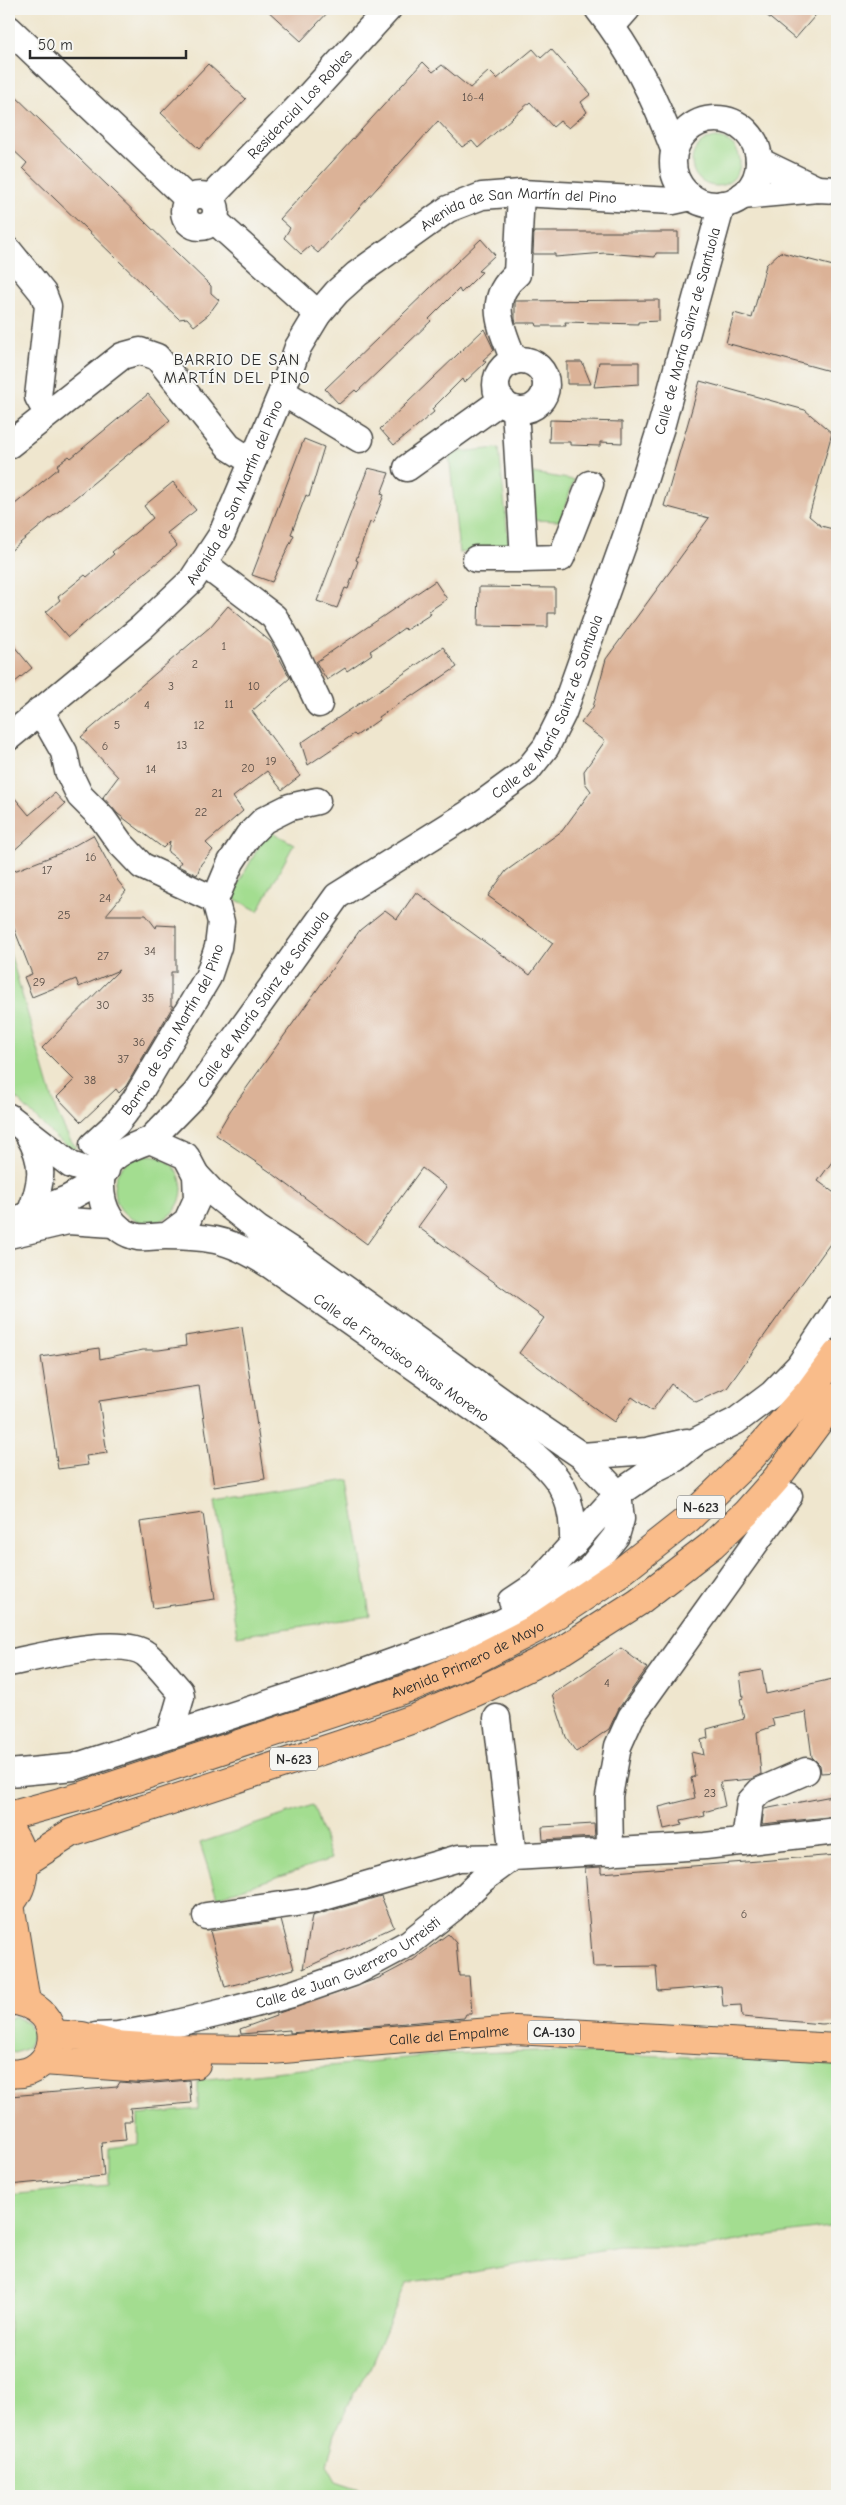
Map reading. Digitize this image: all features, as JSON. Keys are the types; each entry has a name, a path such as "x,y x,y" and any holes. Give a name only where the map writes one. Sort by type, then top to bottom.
{"main road":[{"name":"Avenida Primero de Mayo","path":"9,1816 82,1796 411,1687 473,1661 536,1628 622,1571 688,1519 750,1459 809,1392 837,1354"},
{"name":"Avenida Primero de Mayo","path":"24,1863 71,1833 416,1718 487,1687 563,1650 638,1602 712,1544 776,1480 837,1398"},
{"path":"9,1829 22,1851 24,1863 20,1888 9,1904 17,2001 39,2009 48,2020 52,2034 50,2048 43,2061 31,2070 17,2074 9,2073"},
{"name":"Calle del Empalme","path":"43,2061 142,2068 188,2066 271,2050 515,2030 837,2048"},
{"name":"Calle del Empalme","path":"52,2034 82,2036 114,2044 153,2037 271,2050"}],"street":[{"name":"Residencial Los Robles","path":"204,206 307,98 388,9"},
{"path":"612,15 654,97 674,158 679,184 690,197 706,204 828,190"},
{"path":"9,29 204,206 318,314"},
{"path":"654,97 697,123"},
{"path":"674,158 683,133 697,123 714,118 731,121 745,130 755,144 759,161 755,180 732,200"},
{"name":"Avenida de San Martín del Pino","path":"630,198 660,181 674,158"},
{"path":"759,161 828,190"},
{"path":"514,361 497,309 499,296 506,283 517,274 521,193"},
{"name":"Avenida de San Martín del Pino","path":"9,736 154,616 181,592 204,564 221,536 251,461 282,392 298,347 318,314 357,274 448,209 482,196 521,193 673,201 690,197"},
{"name":"Calle de María Sainz de Santuola","path":"150,1140 195,1094 337,896 468,814 527,771 546,747 563,713 629,528 732,200"},
{"path":"9,251 43,294 48,306 38,397 46,413"},
{"path":"9,445 46,413 122,356 140,350 157,357 229,447 251,461"},
{"path":"407,468 508,405 524,410 539,403 546,388 546,380 538,366 523,360 507,364 498,377 496,385 508,405 524,558"},
{"path":"282,392 360,439"},
{"path":"476,559 561,558 590,484"},
{"path":"204,564 274,617 293,649 319,704"},
{"path":"40,710 64,752 68,771 80,796 103,819 120,843 142,866 215,900 230,862 248,836 264,820 290,808 317,801"},
{"name":"Barrio de San Martín del Pino","path":"93,1144 116,1124 135,1100 208,977 218,947 221,922 215,900"},
{"name":"Calle de María Sainz de Santuola","path":"191,1165 185,1133 195,1094"},
{"path":"18,1125 71,1165 103,1175"},
{"path":"18,1125 34,1144 42,1166 40,1215"},
{"path":"40,1215 113,1224 138,1236 167,1236 187,1222 197,1199 191,1165 150,1140 131,1146 110,1160 103,1175 103,1206 113,1224"},
{"name":"Calle de Francisco Rivas Moreno","path":"191,1165 212,1192 258,1229 301,1257 507,1405 582,1456 618,1494"},
{"path":"9,1235 103,1175"},
{"name":"Calle de Francisco Rivas Moreno","path":"167,1236 215,1240 246,1250 511,1435 545,1464 559,1480 569,1498 574,1520 573,1545"},
{"name":"Avenida Primero de Mayo","path":"448,1642 536,1585 618,1494 676,1458 698,1440 736,1421 772,1394 799,1366 837,1309"},
{"name":"Avenida Primero de Mayo","path":"582,1456 647,1451 698,1440"},
{"name":"Avenida Primero de Mayo","path":"9,1773 74,1767 230,1716 501,1623 549,1597 588,1571 616,1536 621,1519 618,1494"},
{"path":"610,1852 609,1796 618,1746 631,1717 789,1496"},
{"path":"9,1663 82,1649 115,1646 144,1653 180,1691 181,1697 170,1735"},
{"path":"181,1697 230,1716"},
{"path":"496,1718 513,1857"},
{"path":"745,1842 750,1802 760,1792 806,1771"},
{"path":"206,1916 310,1901 459,1858 610,1852 745,1842 837,1831"},
{"name":"Calle de Juan Guerrero Urreisti","path":"76,2062 101,2055 127,2057 153,2037 353,1973 409,1943 452,1909 483,1879 513,1857"}],"green space":[{"path":"716,138 725,140 733,145 738,153 740,162 738,171 733,179 725,184 716,186 707,184 699,179 694,171 692,162 694,153 699,145 707,140"},
{"path":"499,448 509,548 459,553 449,453"},
{"path":"532,473 574,480 560,521 533,520"},
{"path":"268,830 294,844 258,911 231,897"},
{"path":"9,950 56,1111 69,1138 76,1147 73,1149 55,1137 9,1091"},
{"path":"148,1155 161,1158 172,1165 179,1176 182,1189 179,1202 172,1213 161,1220 148,1223 135,1220 124,1213 117,1202 114,1189 117,1176 124,1165 135,1158"},
{"path":"349,1480 370,1616 237,1636 216,1500"},
{"path":"313,1805 331,1859 217,1897 200,1843"},
{"path":"14,2017 27,2022 33,2035 27,2048 15,2053 9,2051 9,2019"},
{"path":"536,2051 837,2063 837,2226 756,2237 704,2248 619,2248 406,2283 370,2368 353,2395 335,2434 327,2465 336,2481 380,2496 9,2496 9,2293 14,2291 9,2243 9,2195 109,2185 109,2148 138,2144 138,2115 198,2109 198,2080 444,2054"}],"building":[{"path":"266,9 331,9 301,41"},
{"path":"759,9 821,9 795,39"},
{"path":"533,49 541,58 551,49 591,94 581,102 587,112 569,128 560,121 553,127 530,102 478,148 472,141 462,147 438,121 318,253 310,246 301,254 284,238 290,228 280,219 423,62 433,72 442,65 470,88 489,71 497,79"},
{"path":"208,64 246,99 199,149 161,113"},
{"path":"9,90 211,286 211,293 219,300 208,315 194,326 187,318 179,319 23,168 27,163 9,146"},
{"path":"534,232 678,232 678,253 656,253 655,257 605,253 555,257 555,254 533,254"},
{"path":"481,239 495,255 478,271 482,272 461,293 459,289 429,319 431,321 357,392 355,390 339,404 325,389"},
{"path":"780,252 837,267 837,373 726,343 734,313 752,318 766,265"},
{"path":"659,300 659,321 638,322 638,324 565,322 566,326 537,326 536,323 516,323 515,319 515,301"},
{"path":"484,329 494,350 483,360 486,362 464,383 462,379 432,409 434,412 394,445 380,429"},
{"path":"567,362 582,362 591,384 567,384"},
{"path":"599,362 639,362 639,384 594,387"},
{"path":"700,381 805,410 832,433 809,516 821,526 837,530 837,1155 818,1181 837,1195 837,1234 727,1388 696,1402 671,1384 652,1411 632,1397 614,1422 519,1353 544,1318 418,1227 447,1187 422,1168 367,1244 269,1171 216,1135 230,1111 360,930 385,910 397,919 416,892 530,975 553,943 488,896 506,871 562,831 591,791 585,783 584,771 605,741 581,723 593,707 606,659 709,518 664,506"},
{"path":"148,394 170,420 9,552 9,509 59,468 57,465 69,456 71,458"},
{"path":"550,420 622,422 622,443 600,442 600,446 570,445 570,442 549,442"},
{"path":"304,439 324,447 309,497 306,495 291,534 294,535 272,582 252,575"},
{"path":"368,468 389,473 381,494 384,495 373,523 370,522 348,589 345,588 337,608 317,601"},
{"path":"173,482 196,510 167,533 177,546 68,637 46,612 60,600 58,597 85,575 87,577 114,554 112,552 153,518 144,506"},
{"path":"435,581 447,599 429,611 431,614 406,630 404,628 370,651 372,654 347,671 345,668 327,680 316,662"},
{"path":"479,587 555,588 555,613 548,613 548,627 478,626"},
{"path":"228,606 271,642 290,678 252,711 300,776 282,790 267,771 233,797 243,811 206,843 213,850 201,864 197,875 178,866 181,862 168,852 170,841 163,848 118,814 103,797 118,777 81,737 210,627"},
{"path":"9,640 32,668 9,687"},
{"path":"443,647 457,667 379,717 380,719 356,736 354,734 308,765 301,743"},
{"path":"9,791 29,815 55,793 65,804 9,855"},
{"path":"93,835 118,881 126,891 106,915 146,915 156,928 157,925 176,926 176,972 171,972 171,1006 173,1006 126,1086 119,1093 116,1089 81,1122 57,1097 74,1080 42,1048 119,970 79,987 76,979 32,997 24,977 32,974 9,916 9,873 63,852"},
{"path":"242,1327 265,1479 214,1487 199,1386 99,1401 107,1453 86,1456 88,1465 58,1469 41,1357 99,1348 100,1359 143,1350 186,1346 185,1336"},
{"path":"203,1513 215,1599 153,1608 140,1522"},
{"path":"621,1648 647,1668 619,1708 609,1729 576,1752 566,1737 552,1694"},
{"path":"762,1670 766,1694 837,1678 837,1772 821,1773 820,1765 812,1757 806,1712 772,1718 774,1726 757,1732 761,1774 751,1779 720,1782 725,1806 704,1812 705,1816 681,1821 682,1825 664,1829 659,1807 695,1798 691,1778 695,1776 691,1752 704,1755 701,1740 708,1738 707,1729 744,1719 740,1699 743,1698 740,1674"},
{"path":"837,1795 837,1816 762,1824 764,1809"},
{"path":"594,1824 595,1837 543,1840 542,1827"},
{"path":"837,1855 837,2023 822,2024 742,2017 741,2005 723,2006 721,1986 658,1991 656,1966 593,1967 585,1868 601,1867 601,1873"},
{"path":"381,1896 394,1927 303,1969 312,1916"},
{"path":"281,1920 294,1969 225,1987 210,1931"},
{"path":"448,1934 456,1943 459,1976 469,1976 472,2014 466,2014 464,2018 290,2033 290,2030 241,2034 240,2029 276,2016 276,2014 379,1978 413,1960"},
{"path":"189,2080 191,2103 130,2108 132,2121 124,2121 126,2140 101,2142 104,2176 9,2185 10,2096 117,2087 120,2082 143,2084"}],"district":[{"name":"BARRIO DE SAN MARTÍN DEL PINO","path":"237,368"}]}
